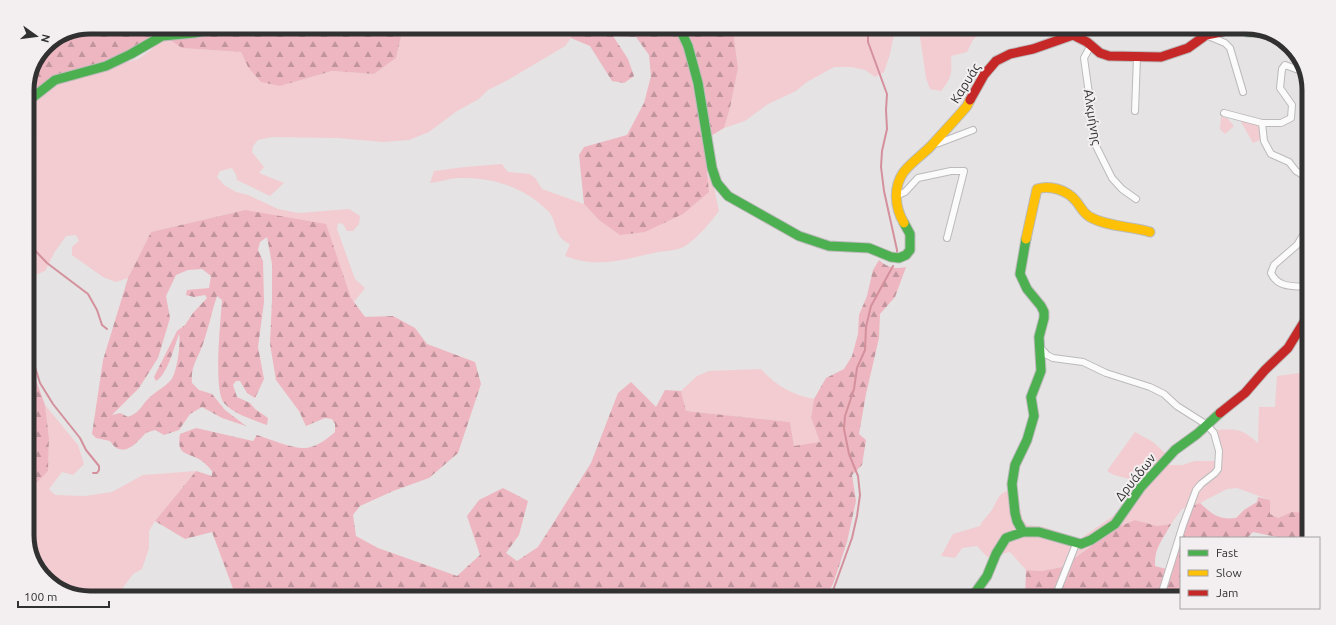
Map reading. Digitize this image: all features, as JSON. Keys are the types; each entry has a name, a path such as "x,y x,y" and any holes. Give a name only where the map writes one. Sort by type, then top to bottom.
{"street":[{"path":"34,96 55,80 106,66 131,54 162,36 194,34"},
{"path":"682,34 688,46 698,83 712,168 717,183 728,196 799,236 829,246 869,248 887,256 899,258 904,257 910,250 911,239 910,232 899,214 896,196 905,192 918,178 951,171 964,172 947,238"},
{"name":"Καρυάς","path":"896,196 902,174 933,144 964,110 984,75 996,61 1010,54 1036,49 1070,34"},
{"name":"Καρυάς","path":"1074,34 1091,45 1097,51 1107,56 1160,57 1188,48 1206,35 1211,34"},
{"path":"1206,35 1225,43 1230,48 1243,92"},
{"name":"Αλκμήνης","path":"1091,45 1084,58 1092,115 1094,142 1112,178 1122,190 1136,199"},
{"path":"1135,111 1137,57"},
{"path":"1224,113 1262,123 1281,123 1291,118 1292,105 1280,88 1282,69 1285,65 1298,70"},
{"path":"1262,123 1264,141 1271,154 1289,162 1296,171 1302,174"},
{"path":"933,144 973,130"},
{"path":"1023,532 1015,513 1013,477 1015,465 1027,440 1034,416 1031,397 1041,372 1039,337 1044,312 1027,289 1020,274 1024,244 1037,188 1052,186 1060,189 1076,202 1087,214 1101,221 1126,227 1139,228 1150,232"},
{"path":"1302,237 1297,245 1274,265 1271,273 1276,281 1284,285 1302,287"},
{"name":"Δρυάδων","path":"1076,544 1081,544 1091,540 1115,524 1141,487 1176,448 1194,437 1216,416 1245,393 1265,370 1283,354 1302,326"},
{"path":"1040,347 1052,358 1083,362 1106,373 1150,387 1164,394 1177,406 1207,425 1213,431 1217,440 1220,455 1219,466 1217,471 1194,492 1180,537"},
{"path":"976,591 987,576 996,554 1006,538 1023,532 1039,532 1076,544 1057,591"},
{"path":"1164,591 1180,537"}],"shaded area":[{"path":"402,34 571,34 571,38 565,46 508,80 488,90 479,99 457,111 429,132 409,140 383,142 338,138 272,137 258,140 253,146 252,152 264,167 259,173 284,183 270,196 237,180 232,168 220,171 217,177 224,185 236,192 248,195 278,209 298,213 349,209 360,216 359,224 353,231 347,231 343,224 338,223 337,229 355,279 365,288 354,302 245,210 151,232 128,278 116,282 103,277 72,255 72,247 79,241 76,235 66,236 54,253 45,271 34,275 34,102 53,86 66,80 138,59 151,50 157,43 168,38 183,48 241,52 248,67 280,86 332,71 374,74 396,58"},
{"path":"734,34 894,34 884,72 875,77 865,70 851,67 834,67 807,82 796,91 768,104 745,121 724,128 730,108 738,68"},
{"path":"920,34 979,34 973,40 967,52 951,56 950,75 941,91 930,89 926,78"},
{"path":"1221,117 1227,118 1234,126 1225,134 1220,129"},
{"path":"1240,120 1259,124 1260,140 1253,143"},
{"path":"502,164 508,172 530,174 536,179 542,189 584,204 599,220 709,192 706,172 714,187 719,211 701,233 682,248 612,262 590,262 578,260 565,256 570,244 559,236 550,213 538,202 517,189 494,181 470,178 457,178 430,183 434,171"},
{"path":"761,369 785,389 814,399 811,418 820,442 794,447 790,422 686,411 681,391 697,376 709,371"},
{"path":"1300,373 1302,376 1302,513 1285,515 1278,518 1270,514 1270,500 1237,488 1227,489 1200,503 1182,509 1171,524 1157,526 1135,520 1116,528 1061,567 1041,571 1026,570 1010,552 987,557 977,546 962,548 955,558 941,556 953,534 980,526 1000,496 1007,491 1011,491 1017,497 1023,520 1027,525 1044,527 1080,539 1113,516 1122,506 1137,481 1114,475 1107,471 1135,432 1153,442 1166,454 1164,465 1182,465 1195,461 1221,461 1221,451 1217,430 1235,430 1243,432 1258,443 1259,407 1275,407 1277,376"},
{"path":"45,405 78,445 84,464 73,475 62,472 49,489 55,495 85,496 112,492 143,475 196,471 155,521 149,531 149,548 142,569 133,574 120,591 90,591 68,587 48,572 40,560 34,539 34,486 48,471 49,438"}],"green space":[{"path":"82,34 158,34 106,62 55,76 34,94 36,75 40,65 46,56 56,56 56,46 62,41"},
{"path":"161,34 402,34 396,58 374,74 332,71 280,86 261,82 248,67 241,52 182,48"},
{"path":"571,34 734,34 738,68 730,108 724,128 704,140 709,192 683,214 645,232 620,235 599,220 584,204 579,155 584,147 627,135 644,103 651,76 649,55 636,37 613,36 628,59 634,76 624,83 612,81 590,46 571,38"},
{"path":"245,210 326,224 351,298 365,317 393,316 415,328 427,344 475,362 481,384 458,453 429,478 393,491 360,506 353,515 356,536 378,548 457,576 480,555 467,516 479,500 503,488 528,501 519,535 506,553 517,561 538,547 591,463 618,393 631,382 656,407 665,390 681,391 686,411 790,422 794,446 820,442 811,418 814,399 826,378 844,369 852,356 858,334 859,315 867,296 873,270 879,260 885,265 892,267 906,267 895,297 880,314 879,338 866,394 859,434 866,440 862,465 852,475 856,501 847,542 833,584 829,591 234,591 212,532 185,539 155,521 196,471 212,476 212,471 207,465 197,458 182,451 179,445 180,434 196,428 253,441 257,435 288,445 306,448 318,444 332,435 335,432 335,424 332,419 325,418 306,426 299,411 276,380 270,344 272,264 267,237 260,242 258,250 263,261 264,302 258,347 264,379 255,398 247,393 240,381 236,381 233,385 237,397 250,403 255,409 268,418 267,425 233,411 224,403 221,396 218,370 222,300 217,296 204,341 192,372 192,383 199,390 212,394 225,410 246,426 222,418 202,407 190,414 179,430 164,435 155,430 148,432 128,449 124,450 116,448 110,441 96,438 92,434 103,360 128,278 151,232","holes":["202,269 211,276 209,288 187,290 186,295 194,297 205,295 207,298 193,313 185,325 177,331 154,377 156,381 164,373 179,334 178,358 171,380 150,397 135,414 128,417 120,413 112,415 139,388 158,358 170,318 166,296 176,275 188,270"]},
{"path":"34,374 45,405 49,438 48,471 34,486"},
{"path":"1258,497 1270,500 1270,514 1278,518 1292,512 1302,513 1302,537 1277,537 1253,532 1248,537 1181,537 1190,506 1200,503 1220,517 1236,518 1244,510 1257,502"},
{"path":"1135,520 1157,526 1171,524 1160,544 1155,559 1155,566 1166,569 1161,591 1025,591 1026,570 1041,571 1062,567 1116,528"},
{"path":"1180,539 1180,591 1168,591 1167,582"}],"waterway":[{"path":"868,34 868,42 887,94 887,129 882,151 881,167 884,191 897,255"},
{"path":"34,249 47,263 88,294 97,310 102,325 107,329"},
{"path":"833,591 852,538 860,495 858,476 849,454 844,429 845,416 854,389 857,368 865,350 866,327 871,306 893,266"},
{"path":"34,364 40,383 53,404 80,438 86,450 99,466 97,473 93,473"}],"traffic: fast":[{"path":"34,96 55,80 106,66 131,54 162,36 183,34"},
{"path":"682,34 688,46 698,83 712,168 717,183 728,196 799,236 829,246 869,248 891,257 899,258 906,255 910,250 910,234 904,223"},
{"path":"1023,532 1017,521 1015,513 1012,484 1015,465 1027,440 1034,416 1031,397 1041,371 1039,337 1044,318 1044,312 1041,306 1027,289 1020,274 1026,239"},
{"path":"976,591 987,576 996,554 1006,538 1023,532 1039,532 1081,544 1091,540 1115,524 1141,487 1175,450 1197,434 1220,413"}],"traffic: slow":[{"path":"904,223 896,198 898,185 903,173 930,147 967,106 970,100"},
{"path":"1026,239 1037,189 1042,188 1053,188 1063,191 1072,197 1086,214 1104,223 1150,232"}],"traffic: jam":[{"path":"970,100 984,75 996,61 1010,54 1033,49 1073,35 1087,42 1100,53 1109,56 1161,57 1188,48 1206,35 1211,34"},
{"path":"1220,413 1245,393 1265,370 1288,348 1302,325"}]}
